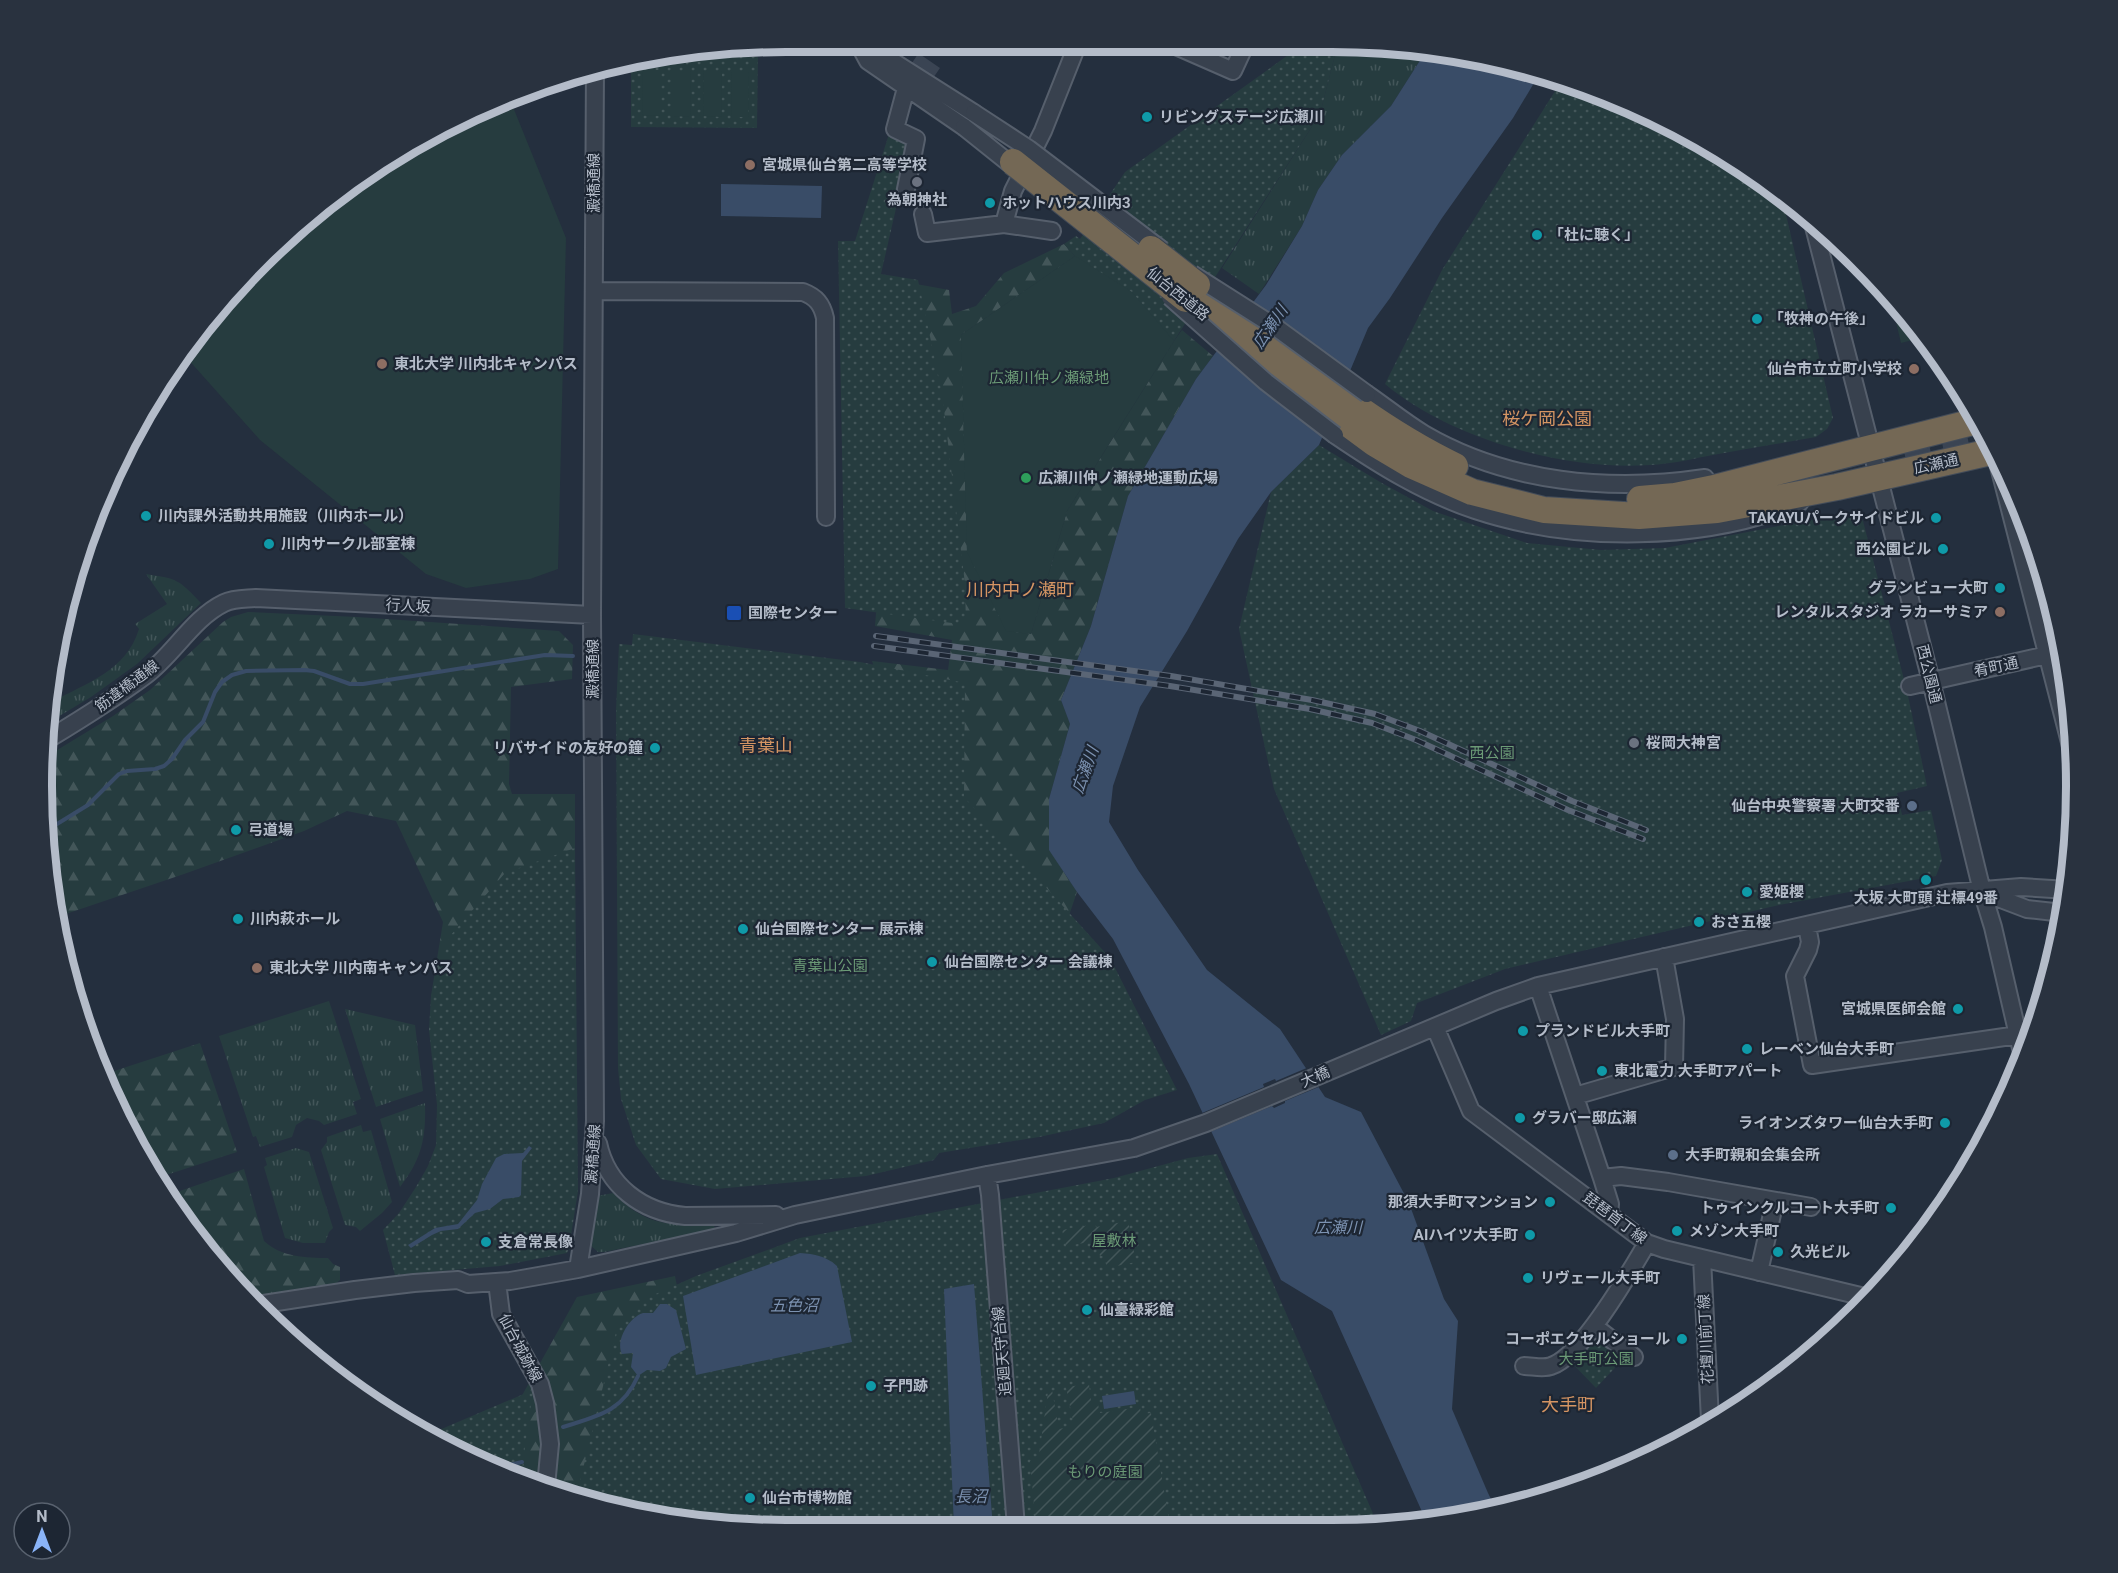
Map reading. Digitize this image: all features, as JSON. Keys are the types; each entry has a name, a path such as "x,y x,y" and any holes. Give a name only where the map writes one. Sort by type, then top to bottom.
{"highway":[{"name":"仙台西道路","path":"1019,157 1230,323 1351,414"},
{"name":"仙台西道路","path":"1230,323 1351,414"},
{"path":"1351,414 1391,431 1425,452 1479,476 1540,492 1577,498 1633,500 1675,496 1870,448"},
{"path":"1351,414 1374,442 1411,465 1472,492 1544,510 1639,516 1695,512 1743,506 1878,477"},
{"name":"広瀬通","path":"1870,448 1969,423"},
{"name":"広瀬通","path":"1878,477 1985,453"}],"street":[{"path":"862,52 868,62 964,127 1114,246 1266,382 1351,414"},
{"path":"878,52 1029,149 1200,280 1274,326 1351,414"},
{"path":"1004,224 1013,191 1043,131 1074,52"},
{"path":"1189,52 1233,71 1242,52"},
{"name":"澱橋通線","path":"578,1269 591,1194 595,1121 592,615 595,79"},
{"path":"906,88 895,129 916,139 906,189"},
{"path":"923,214 927,233 1004,224 1052,231"},
{"name":"西公園通","path":"1816,236 1931,681 2020,1042"},
{"path":"594,291 803,292 818,300 825,318 826,517"},
{"path":"2032,570 2049,634"},
{"name":"行人坂","path":"225,603 238,599 256,598 592,615"},
{"name":"筋違橋通線","path":"54,735 98,709 149,673 209,613 225,603"},
{"name":"肴町通","path":"1910,686 2053,654"},
{"name":"大橋","path":"795,1215 987,1175 1134,1148 1206,1123 1496,1001 1538,986 1947,893 2021,887 2058,889"},
{"path":"1982,891 2032,909 2054,913"},
{"path":"1807,926 1810,942 1808,951 1795,976 1812,1065 2018,1035"},
{"path":"1575,1096 1674,1067 1675,1019 1664,957"},
{"path":"1538,986 1602,1178 1610,1204 1609,1214"},
{"name":"琵琶首丁線","path":"1429,1029 1471,1111 1647,1243 1860,1296"},
{"path":"595,1121 598,1144 606,1168 623,1191 640,1203 672,1215 795,1215"},
{"name":"追廻天守台線","path":"987,1175 1015,1520"},
{"path":"1602,1178 1621,1176 1668,1182 1811,1208"},
{"path":"1759,1272 1775,1201"},
{"path":"265,1304 414,1283 458,1280 468,1284 510,1281 578,1269 736,1233 795,1215"},
{"path":"1524,1366 1551,1367 1567,1358 1594,1326 1624,1284 1647,1243"},
{"name":"花壇川前丁線","path":"1702,1258 1712,1414"},
{"name":"仙台城跡線","path":"497,1282 501,1314 540,1384 545,1403 550,1444 547,1480"},
{"path":"276,1314 357,1300 461,1290 468,1284"},
{"path":"1594,1326 1634,1357"}],"green space":[{"name":"広瀬川仲ノ瀬緑地","path":"1292,52 1336,52 1320,114 1067,511 1031,634 1006,631 967,552 961,335 1075,256 1064,244 1076,236 1080,239 1125,172"},
{"path":"1336,52 1421,58 1391,106 1342,155 1318,190 1302,226 1259,294 1222,268 1320,114"},
{"path":"710,57 758,57 757,128 631,127 631,70"},
{"path":"643,70 660,70 660,116 642,115"},
{"path":"673,71 691,71 690,117 673,116"},
{"path":"704,71 722,71 721,117 703,116"},
{"path":"732,72 749,72 748,117 731,117"},
{"path":"1557,88 1612,108 1699,151 1739,176 1785,210 1833,418 1827,429 1816,437 1650,465 1582,463 1546,457 1475,435 1442,421 1412,404 1385,384 1442,270"},
{"name":"東北大学 川内北キャンパス","path":"512,106 566,238 558,569 530,579 466,588 426,574 260,440 189,361 204,340 267,267 340,204 419,151 462,128"},
{"path":"889,134 904,137 910,147 881,274 918,280 942,393 965,584 966,625 845,608 838,241 855,241"},
{"path":"1064,244 1075,256 961,335 1031,634 1067,511 1174,341 1182,330 1213,356 1196,379 1128,496 1091,626 1061,700 1070,724 1049,799 1049,849 1077,892 1064,930 883,693 872,661 948,670 952,640 875,626 876,613 898,558 878,277 949,290 952,314 976,306 1004,273"},
{"name":"広瀬川仲ノ瀬緑地運動広場","path":"1075,256 1132,292 1174,341 1067,511 1031,634 1006,631 967,552 961,335"},
{"path":"1895,317 1914,340 1901,343"},
{"name":"西公園","path":"1319,445 1433,511 1527,543 1601,550 1665,548 1852,512 1863,521 1907,691 1927,786 1897,793 1902,815 1931,810 1942,860 1936,876 1779,905 1505,969 1417,1003 1411,1021 1381,1035 1274,789 1239,629 1271,492"},
{"path":"146,574 177,581 201,603 137,664 91,697 56,718 58,699 104,674 115,665 133,643 139,629 135,624 167,604"},
{"path":"248,612 559,631 573,645 572,679 511,687 509,784 512,794 575,794 575,891 472,987 431,996 443,922 396,821 347,811 304,831 64,915 54,835 53,752 150,690 231,617"},
{"name":"青葉山公園","path":"633,634 860,662 965,683 964,797 1110,958 1177,1090 1145,1100 1104,1123 1039,1137 939,1153 934,1160 866,1176 715,1189 661,1179 636,1145 621,1099 618,1068 616,710 619,644 632,645"},
{"path":"575,848 578,1191 567,1253 500,1266 395,1275 383,1230 399,1213 416,1187 428,1166 436,1145 437,1105 429,1030 431,996 450,936 505,873"},
{"path":"329,1001 361,1099 353,1102 357,1114 324,1125 307,1118 296,1125 292,1137 260,1147 256,1136 253,1137 219,1036"},
{"path":"345,1009 415,1025 423,1091 376,1107"},
{"path":"200,1043 237,1152 164,1176 128,1111 111,1072"},
{"path":"425,1103 425,1127 421,1148 413,1167 400,1187 380,1119"},
{"path":"361,1125 363,1132 371,1130 392,1202 360,1231 356,1227 345,1225 321,1150 327,1142 327,1137"},
{"path":"296,1148 309,1152 333,1228 325,1243 303,1243 285,1238 264,1167 267,1165 265,1158"},
{"path":"1217,1154 1375,1519 738,1519 643,1506 578,1490 618,1324 649,1297 696,1276 800,1238 1114,1178 1188,1158"},
{"path":"244,1169 264,1241 286,1253 303,1257 328,1258 340,1267 340,1280 335,1284 258,1296 204,1233 175,1193"},
{"path":"613,1193 637,1213 659,1222 713,1224 715,1228 598,1252 589,1244 597,1196"},
{"name":"屋敷林","path":"1128,1221 1136,1262 1107,1268 1105,1255 1100,1256 1096,1241 1066,1246 1062,1230"},
{"path":"675,1276 695,1378 601,1496 551,1482 500,1462 515,1408 577,1297"},
{"name":"大手町公園","path":"1595,1333 1626,1356 1596,1388 1569,1360"},
{"name":"もりの庭園","path":"1089,1384 1091,1401 1097,1400 1100,1413 1140,1407 1141,1414 1151,1413 1169,1520 1035,1520 1030,1461 1038,1461 1048,1392 1052,1390 1059,1429 1074,1426 1066,1387"},
{"path":"533,1390 522,1471 436,1431"}],"water":[{"name":"広瀬川","path":"1421,58 1475,67 1535,82 1513,118 1368,328 1319,445 1271,492 1238,539 1187,631 1140,707 1113,786 1109,822 1138,870 1207,970 1280,1029 1325,1097 1361,1112 1409,1203 1444,1299 1458,1321 1452,1409 1492,1502 1423,1514 1332,1311 1281,1280 1189,1084 1113,939 1049,850 1049,799 1070,724 1061,700 1091,626 1128,496 1196,379 1266,285 1302,226 1318,190 1342,155 1391,106"},
{"path":"721,184 822,186 821,218 721,216"},
{"path":"529,1146 532,1148 522,1161 521,1195 519,1197 503,1199 490,1209 475,1213 458,1229 441,1231 411,1248 408,1245 435,1228 458,1224 477,1200 482,1184 496,1158 504,1154 523,1153"},
{"name":"五色沼","path":"800,1253 820,1256 837,1266 852,1342 696,1375 683,1296"},
{"name":"長沼","path":"974,1284 992,1520 954,1520 944,1289"},
{"path":"660,1304 667,1304 676,1310 686,1349 671,1357 666,1368 660,1371 647,1370 638,1376 631,1367 633,1353 622,1354 620,1349 622,1336 633,1319 643,1313 653,1313"},
{"path":"1134,1391 1136,1404 1104,1409 1102,1396"}],"pier":[{"path":"1309,1067 1321,1086 1274,1108 1272,1106 1210,1132 1202,1113 1264,1087 1263,1084"}],"waterway":[{"path":"54,826 88,805 119,774 164,766 203,722 215,692 222,682 232,675 246,671 304,670 314,671 350,684 363,684 545,655 573,656"},
{"path":"563,1427 608,1411 624,1398 638,1376"},
{"path":"507,1465 522,1462"}],"tunnel":[{"path":"894,52 936,81"},
{"path":"1904,451 1976,437"}],"railway":[{"path":"876,636 1171,676 1312,700 1375,714 1420,731 1572,801 1646,830"},
{"path":"874,646 1170,686 1310,709 1372,723 1416,740 1568,810 1643,839"}],"place":[{"name":"リビングステージ広瀬川","path":"1147,117"},
{"name":"宮城県仙台第二高等学校","path":"750,165"},
{"name":"為朝神社","path":"917,182"},
{"name":"ホットハウス川内3","path":"990,203"},
{"name":"「杜に聴く」","path":"1537,235"},
{"name":"「牧神の午後」","path":"1757,319"},
{"name":"東北大学 川内北キャンパス","path":"382,364"},
{"name":"仙台市立立町小学校","path":"1914,369"},
{"name":"広瀬川仲ノ瀬緑地運動広場","path":"1026,478"},
{"name":"川内課外活動共用施設（川内ホール）","path":"146,516"},
{"name":"TAKAYUパークサイドビル","path":"1936,518"},
{"name":"川内サークル部室棟","path":"269,544"},
{"name":"西公園ビル","path":"1943,549"},
{"name":"グランビュー大町","path":"2000,588"},
{"name":"レンタルスタジオ ラカーサミア","path":"2000,612"},
{"name":"国際センター","path":"734,613"},
{"name":"桜岡大神宮","path":"1634,743"},
{"name":"リバサイドの友好の鐘","path":"655,748"},
{"name":"仙台中央警察署 大町交番","path":"1912,806"},
{"name":"弓道場","path":"236,830"},
{"name":"大坂 大町頭 辻標49番","path":"1926,880"},
{"name":"愛姫櫻","path":"1747,892"},
{"name":"川内萩ホール","path":"238,919"},
{"name":"おさ五櫻","path":"1699,922"},
{"name":"仙台国際センター 展示棟","path":"743,929"},
{"name":"仙台国際センター 会議棟","path":"932,962"},
{"name":"東北大学 川内南キャンパス","path":"257,968"},
{"name":"宮城県医師会館","path":"1958,1009"},
{"name":"プランドビル大手町","path":"1523,1031"},
{"name":"レーベン仙台大手町","path":"1747,1049"},
{"name":"東北電力 大手町アパート","path":"1602,1071"},
{"name":"グラバー邸広瀬","path":"1520,1118"},
{"name":"ライオンズタワー仙台大手町","path":"1945,1123"},
{"name":"大手町親和会集会所","path":"1673,1155"},
{"name":"那須大手町マンション","path":"1550,1202"},
{"name":"トゥインクルコート大手町","path":"1891,1208"},
{"name":"メゾン大手町","path":"1677,1231"},
{"name":"AIハイツ大手町","path":"1530,1235"},
{"name":"支倉常長像","path":"486,1242"},
{"name":"久光ビル","path":"1778,1252"},
{"name":"リヴェール大手町","path":"1528,1278"},
{"name":"仙臺緑彩館","path":"1087,1310"},
{"name":"コーポエクセルショール","path":"1682,1339"},
{"name":"子門跡","path":"871,1386"},
{"name":"仙台市博物館","path":"750,1498"}],"district":[{"name":"桜ケ岡公園","path":"1547,418"},
{"name":"川内中ノ瀬町","path":"1020,589"},
{"name":"青葉山","path":"766,745"},
{"name":"大手町","path":"1568,1404"}]}
